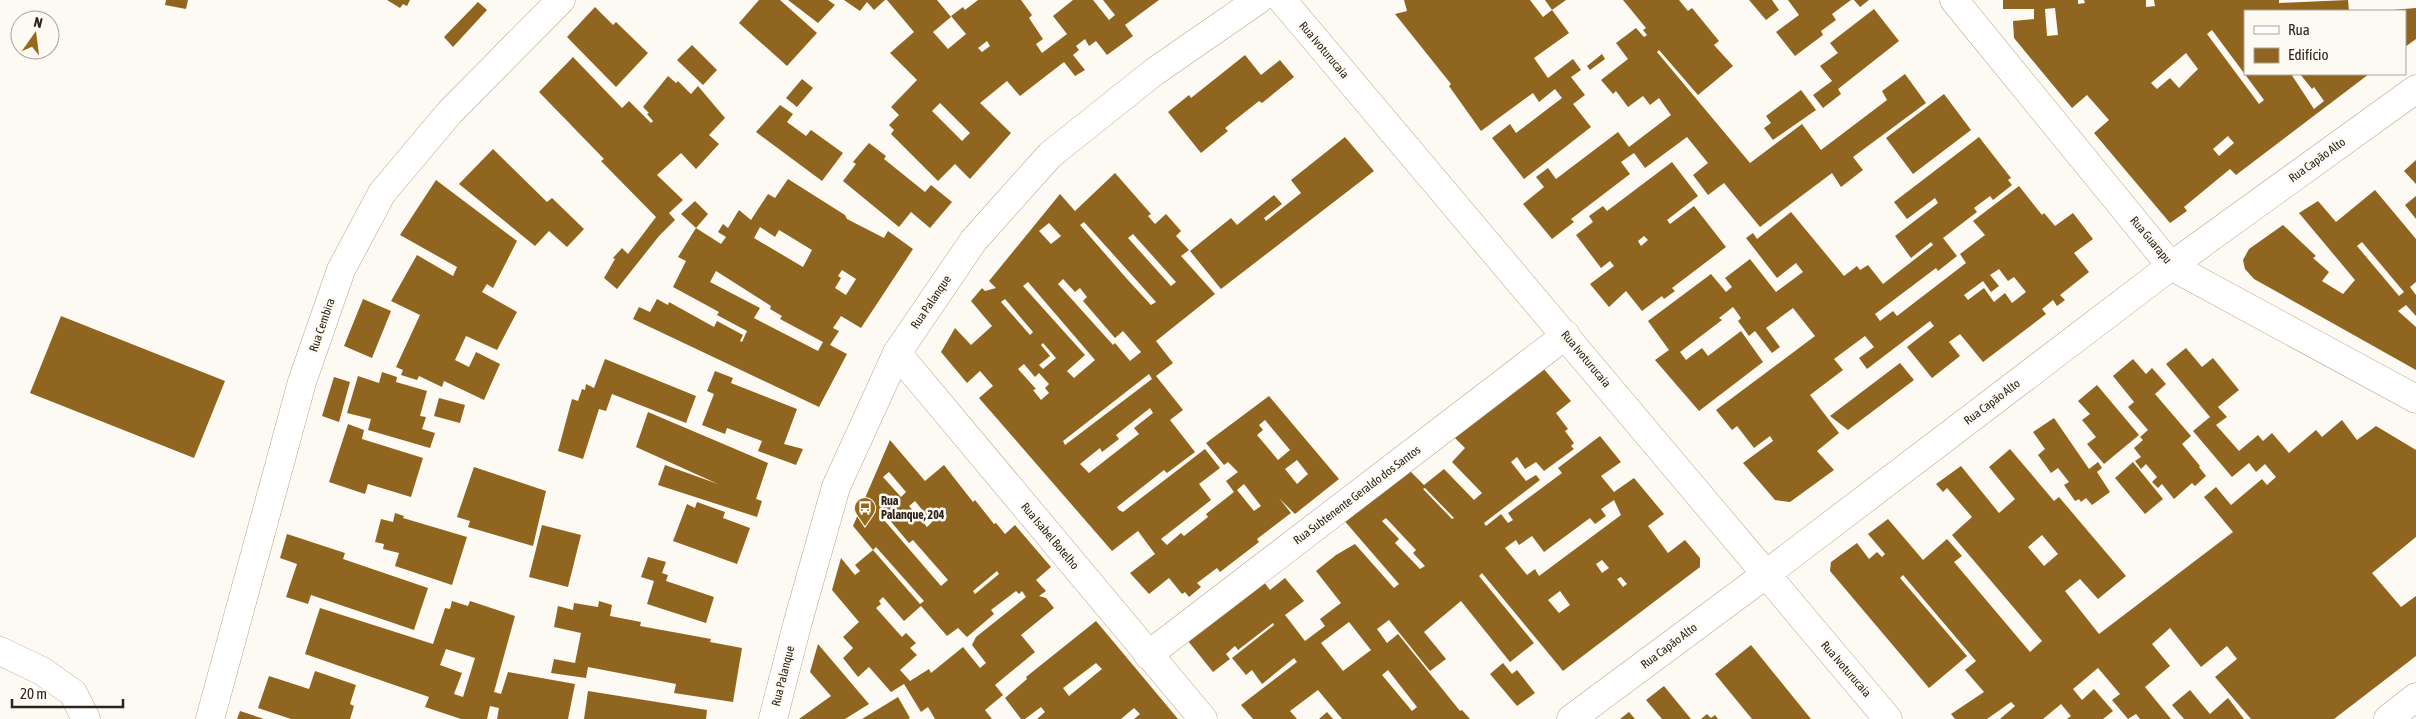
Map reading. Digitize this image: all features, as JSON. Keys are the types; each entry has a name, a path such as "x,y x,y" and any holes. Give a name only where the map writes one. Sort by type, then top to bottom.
{"street":[{"name":"Rua Cembira","path":"210,719 302,382 341,270 382,193 450,112 561,0"},
{"name":"Rua Palanque","path":"773,719 797,625 836,488 897,353 974,240 1050,155 1154,72 1258,0"},
{"name":"Rua Ivoturucaia","path":"1282,0 1888,719"},
{"name":"Rua Guarapu","path":"1954,0 2171,266 2416,399"},
{"name":"Rua Capão Alto","path":"1571,719 1765,575 2171,266 2416,89"},
{"name":"Rua Subtenente Geraldo dos Santos","path":"1148,655 1566,335"},
{"name":"Rua Isabel Botelho","path":"897,353 1203,719"},
{"path":"0,651 42,671 73,694 86,719"},
{"path":"2388,719 2416,697"}],"building":[{"path":"166,0 188,0 186,9 165,5"},
{"path":"387,0 410,0 407,6 403,4 400,8"},
{"path":"759,0 780,0 817,33 787,66 739,23"},
{"path":"788,0 828,0 835,5 818,23"},
{"path":"844,0 885,0 874,10 867,2 860,11"},
{"path":"887,0 937,0 951,17 933,32 948,49 966,34 951,16 963,7 965,10 978,0 1021,0 1032,15 1029,18 1043,39 1036,44 1042,53 1067,34 1053,16 1073,0 1093,0 1109,20 1115,15 1103,0 1159,0 1125,25 1133,36 1107,55 1096,41 1089,46 1085,39 1076,46 1079,50 1073,55 1085,70 1075,76 1064,62 1020,96 1007,81 980,103 1011,133 970,179 955,164 938,181 891,134 894,130 889,125 899,115 891,107 917,80 890,53 914,32","holes":["987,41 990,46 982,52 978,48","940,103 970,133 962,141 932,111"]},
{"path":"1404,0 1530,0 1543,17 1552,10 1569,33 1534,58 1548,78 1573,59 1581,70 1571,77 1585,95 1573,104 1591,127 1524,179 1492,138 1510,124 1516,133 1562,98 1555,89 1539,102 1533,93 1481,131 1449,86 1451,84 1395,14 1407,11"},
{"path":"1545,0 1566,0 1552,10"},
{"path":"1623,0 1679,0 1688,11 1692,8 1719,41 1714,45 1733,66 1698,95 1659,50 1657,52 1750,163 1802,124 1821,150 1887,100 1882,91 1905,74 1926,103 1853,157 1863,170 1841,187 1832,173 1760,227 1724,183 1708,195 1693,175 1708,163 1687,137 1645,168 1634,153 1621,162 1630,174 1571,219 1574,222 1552,239 1523,204 1544,187 1536,177 1548,168 1556,179 1618,132 1629,147 1671,115 1659,98 1650,105 1643,96 1628,107 1616,91 1613,94 1601,80 1628,59 1616,43 1636,28 1644,37 1647,35 1643,30 1646,28"},
{"path":"1749,0 1772,0 1779,10 1766,20"},
{"path":"1788,0 1851,0 1832,14 1836,20 1821,31 1823,35 1795,56 1776,32 1799,15"},
{"path":"1854,0 1869,0 1860,7"},
{"path":"2003,0 2078,0 2078,4 2085,3 2084,0 2146,0 2146,7 2155,6 2154,0 2279,0 2279,3 2348,0 2349,10 2244,10 2244,73 2212,30 2207,34 2259,104 2264,100 2245,75 2292,75 2314,109 2324,101 2314,87 2312,89 2301,75 2368,75 2236,175 2230,169 2184,207 2187,211 2170,223 2094,133 2109,120 2087,95 2072,108 2014,38 2013,21 2034,19 2034,9 2003,9","holes":["2055,8 2058,35 2047,36 2045,9","2186,53 2198,69 2179,88 2170,78 2157,89 2151,83","2228,136 2234,143 2219,156 2213,149"]},
{"path":"478,2 487,10 453,47 444,37"},
{"path":"595,7 613,25 616,22 648,53 616,87 567,37"},
{"path":"2416,8 2416,39 2406,46 2406,10 2392,10"},
{"path":"1874,9 1899,41 1838,89 1841,94 1823,108 1813,95 1832,81 1820,66 1838,53 1830,43"},
{"path":"692,45 717,70 703,85 677,60"},
{"path":"1602,54 1605,59 1590,70 1587,66"},
{"path":"1245,55 1261,75 1280,60 1294,77 1262,103 1259,101 1225,128 1228,131 1201,153 1168,112 1189,95 1191,98"},
{"path":"573,57 622,108 629,101 651,123 653,121 647,114 649,113 643,107 668,76 676,83 678,81 691,94 698,86 725,118 709,135 719,144 696,169 681,153 657,175 683,200 669,213 675,220 659,236 617,289 604,278 615,259 613,258 622,248 628,254 656,217 601,161 604,159 539,92"},
{"path":"802,79 813,88 797,107 786,98"},
{"path":"1801,90 1816,110 1773,140 1764,128 1771,123 1766,116"},
{"path":"1944,94 1971,130 1913,174 1886,138"},
{"path":"780,105 793,114 787,122 806,136 811,130 843,153 822,181 756,132"},
{"path":"1345,137 1374,171 1221,289 1190,251 1231,218 1237,225 1274,195 1282,204 1264,218 1266,221 1301,193 1291,180"},
{"path":"1979,137 2011,178 2008,180 2012,185 1993,200 1990,196 1974,208 1977,212 1943,238 1957,256 1938,271 1936,268 1875,314 1880,321 1893,311 1897,316 1966,263 1960,254 1985,235 1973,221 2019,186 2042,215 2044,213 2055,226 2073,213 2093,239 2074,253 2089,272 2060,295 2065,300 2057,306 2053,300 2042,309 2046,314 1983,362 1960,334 1949,342 1960,356 1932,378 1907,347 1934,326 1930,321 1867,369 1859,358 1874,347 1865,336 1834,359 1843,370 1810,395 1839,433 1817,451 1834,470 1790,502 1775,500 1743,463 1773,441 1770,436 1754,448 1737,426 1732,430 1716,410 1815,336 1793,308 1766,328 1780,347 1772,353 1755,331 1749,336 1738,321 1741,318 1733,307 1719,318 1722,320 1680,352 1686,360 1702,348 1708,356 1741,331 1763,362 1699,411 1655,360 1669,350 1648,321 1711,274 1726,292 1732,287 1725,278 1750,259 1776,292 1803,272 1796,263 1777,278 1746,238 1753,233 1757,239 1791,212 1844,276 1857,266 1860,270 1868,265 1883,284 1933,245 1931,242 1911,258 1895,236 1938,203 1935,198 1907,219 1894,202","holes":["1999,269 2008,281 2014,277 2026,292 2012,303 2005,293 1994,302 1984,288 1968,300 1964,295 1983,281 1991,292 1999,286 1990,275"]},
{"path":"869,143 886,156 884,159 925,192 931,185 952,202 930,228 911,212 899,227 843,181 856,164 853,162"},
{"path":"493,149 547,202 552,198 584,229 567,247 549,231 535,246 459,184"},
{"path":"2416,160 2416,184 2404,171"},
{"path":"1672,162 1698,196 1667,220 1670,224 1694,206 1726,247 1672,288 1675,291 1664,299 1662,296 1642,311 1626,291 1609,307 1590,284 1614,266 1610,261 1601,268 1576,235 1593,222 1589,216 1603,206 1607,211","holes":["1644,236 1648,240 1641,246 1638,241"]},
{"path":"1115,173 1151,214 1148,216 1155,224 1166,214 1181,231 1176,236 1189,250 1181,256 1215,294 1156,341 1173,363 1156,376 1183,410 1170,420 1195,452 1167,473 1164,470 1117,507 1119,510 1123,512 1205,449 1220,468 1199,484 1211,500 1161,539 1167,545 1181,533 1184,536 1208,517 1206,514 1234,492 1226,481 1238,472 1228,462 1224,465 1206,443 1269,396 1339,479 1295,514 1279,498 1291,513 1257,539 1259,542 1220,572 1217,568 1197,583 1201,587 1189,597 1185,592 1182,594 1169,578 1149,594 1130,573 1155,554 1138,531 1112,551 979,398 993,386 980,371 967,383 941,352 955,328 971,345 992,326 971,301 982,288 985,291 996,288 989,281 1060,194 1075,211","holes":["1084,222 1156,302 1151,305 1127,279 1080,225","1049,223 1061,236 1051,244 1039,231","1133,234 1176,282 1171,286 1128,238","1063,279 1075,292 1080,288 1087,297 1083,301 1115,338 1123,331 1141,352 1130,361 1115,343 1113,345 1058,284","1028,282 1095,360 1074,378 1067,371 1085,355 1023,286","1005,299 1033,332 1030,335 1001,302","1043,343 1056,358 1043,369 1039,365 1050,356 1041,345","1024,364 1035,377 1039,373 1049,384 1045,388 1049,393 1041,400 1033,390 1036,389 1018,369","1149,374 1152,379 1065,445 1063,441","1150,408 1153,413 1134,428 1139,434 1089,473 1080,464 1100,448 1102,452 1119,439 1116,435","1265,420 1290,450 1278,460 1257,435 1263,430 1259,425","1297,460 1308,474 1297,484 1285,469","1244,484 1261,506 1254,511 1237,490"]},
{"path":"788,179 845,215 847,219 884,238 888,231 913,249 861,328 841,316 833,328 839,331 830,345 847,354 819,407 633,319 639,307 650,312 657,299 668,305 669,302 714,327 717,321 743,335 740,341 742,342 747,331 717,315 719,312 673,287 686,261 678,257 696,228 721,244 726,237 718,232 723,224 728,228 739,210 751,220 768,194 775,198","holes":["760,227 775,237 779,230 812,250 803,267 754,238","842,270 856,279 846,295 835,288 841,278 838,276","716,271 771,306 770,309 782,316 780,319 823,342 818,351 754,318 760,308 710,282"]},
{"path":"436,180 517,241 493,288 487,284 482,292 517,312 497,350 466,336 455,360 469,367 476,352 500,364 484,400 444,381 442,387 419,376 417,380 401,375 403,370 396,367 420,315 391,301 417,255 453,276 457,267 400,235"},
{"path":"2375,190 2416,239 2416,282 2410,287 2416,295 2416,316 2406,305 2398,311 2416,327 2416,370 2254,279 2245,269 2243,260 2249,249 2283,225 2316,256 2313,258 2329,272 2322,281 2343,294 2355,280 2299,213 2318,201 2336,222","holes":["2362,242 2404,292 2399,296 2357,246"]},
{"path":"2416,196 2416,219 2405,205"},
{"path":"695,201 708,214 696,228 681,214"},
{"path":"363,299 391,311 372,358 344,346"},
{"path":"61,316 225,381 194,458 30,393"},
{"path":"2186,348 2202,367 2213,358 2239,390 2218,407 2227,417 2216,425 2239,451 2258,435 2263,441 2272,433 2289,453 2316,430 2322,437 2342,420 2357,440 2376,426 2416,450 2416,537 2372,573 2401,607 2416,596 2416,656 2334,719 2251,719 2215,677 2237,659 2227,646 2201,667 2170,628 2152,644 2170,666 2145,687 2171,719 2140,719 2136,714 2128,719 2112,700 2120,694 2098,668 2073,689 2082,700 2094,689 2113,711 2103,719 2067,719 2071,716 2061,704 2043,719 2000,719 2015,706 2011,702 1987,719 1955,719 1951,714 1984,692 1965,670 1976,661 1903,575 1900,578 1967,656 1929,688 1830,571 1831,562 1857,543 1869,559 1877,552 1882,557 1885,554 1868,534 1888,519 1923,560 1947,539 1962,556 1954,562 2030,652 2042,641 1952,535 1972,517 1947,488 1943,492 1936,484 1961,466 1999,513 2015,499 1989,467 2010,449 2054,501 2059,497 2126,576 2098,599 2080,579 2065,591 2099,634 2233,532 2204,497 2216,487 2231,505 2262,479 2267,485 2276,477 2265,464 2256,472 2249,463 2232,477 2193,431 2210,417 2166,364","holes":["2042,535 2058,554 2044,566 2028,547"]},
{"path":"605,359 696,396 686,423 612,394 606,411 599,409 583,459 558,451 572,399 578,401 582,389 585,390 586,384 594,388"},
{"path":"2133,359 2146,374 2152,368 2166,384 2155,394 2191,436 2182,444 2206,476 2195,486 2192,483 2174,499 2162,484 2158,488 2152,482 2157,477 2146,464 2141,469 2135,461 2141,457 2134,448 2143,440 2140,437 2148,430 2128,407 2134,402 2113,376"},
{"path":"1900,363 1914,380 1848,430 1830,416"},
{"path":"1543,368 1571,401 1556,413 1568,429 1565,431 1574,443 1571,446 1574,449 1544,471 1536,462 1525,469 1517,457 1511,462 1526,481 1536,475 1540,480 1484,523 1486,526 1501,514 1508,523 1513,520 1508,513 1562,473 1558,468 1600,436 1621,462 1601,476 1614,492 1634,478 1664,514 1648,526 1668,553 1685,540 1700,558 1700,567 1563,671 1482,573 1479,576 1534,643 1510,662 1461,601 1424,632 1446,659 1430,671 1389,620 1377,629 1387,643 1398,634 1460,711 1462,710 1470,719 1342,719 1318,690 1290,711 1297,719 1253,719 1241,705 1297,662 1294,658 1262,684 1252,670 1246,675 1232,658 1274,625 1273,623 1238,650 1235,646 1226,654 1230,659 1213,672 1184,636 1261,578 1270,590 1285,578 1304,601 1285,615 1305,641 1325,626 1320,619 1341,603 1316,571 1336,555 1355,544 1394,588 1399,584 1342,518 1408,469 1424,485 1444,469 1474,500 1482,493 1452,462 1465,448 1453,436","holes":["1425,488 1454,518 1452,519 1423,489","1614,500 1621,515 1539,576 1535,569 1527,575 1505,548 1516,540 1519,545 1532,536 1544,552 1590,518 1595,524 1606,516 1601,509","1386,518 1416,550 1413,553 1425,566 1420,569 1395,543 1399,539 1382,521","1602,560 1609,568 1602,573 1596,564","1621,577 1627,584 1623,587 1617,579","1560,591 1570,605 1559,613 1548,600","1349,622 1371,650 1343,671 1321,643","1388,670 1417,707 1412,711 1382,675"]},
{"path":"715,371 733,378 731,383 797,409 784,444 803,449 796,465 758,451 762,441 727,428 725,434 702,425 714,394 707,391"},
{"path":"382,372 397,377 396,382 427,391 420,416 426,417 422,429 435,433 430,448 368,430 371,419 347,413 358,376 379,383"},
{"path":"334,377 350,382 339,422 322,416"},
{"path":"2097,385 2139,435 2104,464 2087,444 2096,437 2082,420 2090,414 2078,401"},
{"path":"439,398 465,405 460,423 434,416"},
{"path":"648,412 768,463 756,499 762,501 757,517 658,485 665,465 718,484 636,447"},
{"path":"2054,418 2089,469 2098,462 2102,468 2097,472 2110,492 2092,505 2086,498 2081,502 2079,499 2075,501 2064,485 2069,482 2058,468 2051,473 2038,455 2045,449 2033,432"},
{"path":"348,424 364,430 362,439 423,458 411,497 368,484 365,494 329,482"},
{"path":"890,440 925,481 944,465 973,502 975,500 994,524 996,523 1005,534 1015,525 1051,567 1036,580 1046,591 1039,596 1046,598 1054,608 1021,635 1035,652 995,685 1003,695 985,710 992,719 935,719 928,707 921,712 904,684 891,692 869,667 858,677 843,658 853,648 843,637 859,622 832,590 841,558 855,575 860,571 855,565 873,550 853,526","holes":["889,472 906,492 901,497 883,477","915,501 932,522 927,527 909,506","887,517 909,543 913,540 948,580 941,586 884,520","876,547 924,601 920,604 873,550","997,571 999,574 975,594 973,591","1016,591 1019,594 1022,591 1026,597 976,637 972,645 986,663 980,668 963,647 931,673 929,669 910,681 900,670 917,655 910,648 916,643 906,633 902,637 876,608 881,604 879,601 883,597 904,621 921,606 947,636 958,628 967,637 994,614 991,610"]},
{"path":"2133,462 2163,499 2145,514 2115,478"},
{"path":"474,467 546,491 533,546 468,527 470,521 457,517"},
{"path":"697,502 725,512 723,518 750,528 737,564 673,541 687,504 695,508"},
{"path":"395,513 404,516 403,518 467,537 452,585 395,566 399,553 383,549 384,544 375,542 381,519 393,522"},
{"path":"542,525 581,535 568,587 529,577"},
{"path":"287,534 345,553 343,559 428,588 414,630 311,595 308,604 286,597 297,564 280,558"},
{"path":"648,557 666,562 662,573 668,575 666,581 714,597 706,623 647,604 654,581 641,577"},
{"path":"452,601 468,606 470,601 515,616 494,692 501,694 508,672 575,684 568,719 497,719 499,708 490,706 487,719 461,719 425,707 429,697 305,654 320,608 433,644 445,608 450,609","holes":["446,649 475,658 463,697 454,694 462,673 440,665"]},
{"path":"599,601 612,605 610,616 641,622 640,626 711,639 710,642 742,648 733,702 674,693 676,684 588,667 586,678 551,673 554,659 575,663 581,633 554,627 558,606 573,610 574,603 598,607"},
{"path":"1096,621 1178,719 1134,719 1140,714 1134,708 1121,719 1037,719 1045,712 1041,707 1025,719 1021,719 1005,698 1027,679 1026,677","holes":["1096,663 1102,669 1069,696 1063,688"]},
{"path":"818,644 869,704 845,719 799,719 831,696 810,672"},
{"path":"1751,645 1811,719 1752,719 1715,674"},
{"path":"1503,663 1512,674 1517,670 1535,693 1517,706 1490,674"},
{"path":"315,671 356,685 350,704 354,706 350,719 291,719 258,708 269,676 309,689"},
{"path":"1664,686 1691,719 1662,719 1646,700"},
{"path":"2190,690 2210,714 2228,698 2244,719 2184,719 2172,705"},
{"path":"588,691 707,710 706,719 584,719"},
{"path":"898,697 910,718 862,719"},
{"path":"240,711 264,719 237,719"},
{"path":"1327,712 1333,719 1319,719"},
{"path":"1629,712 1635,719 1620,719"},
{"path":"1707,714 1711,718 1715,715 1718,719 1701,719"}],"place":[{"name":"Rua Palanque, 204","path":"865,527"}]}
